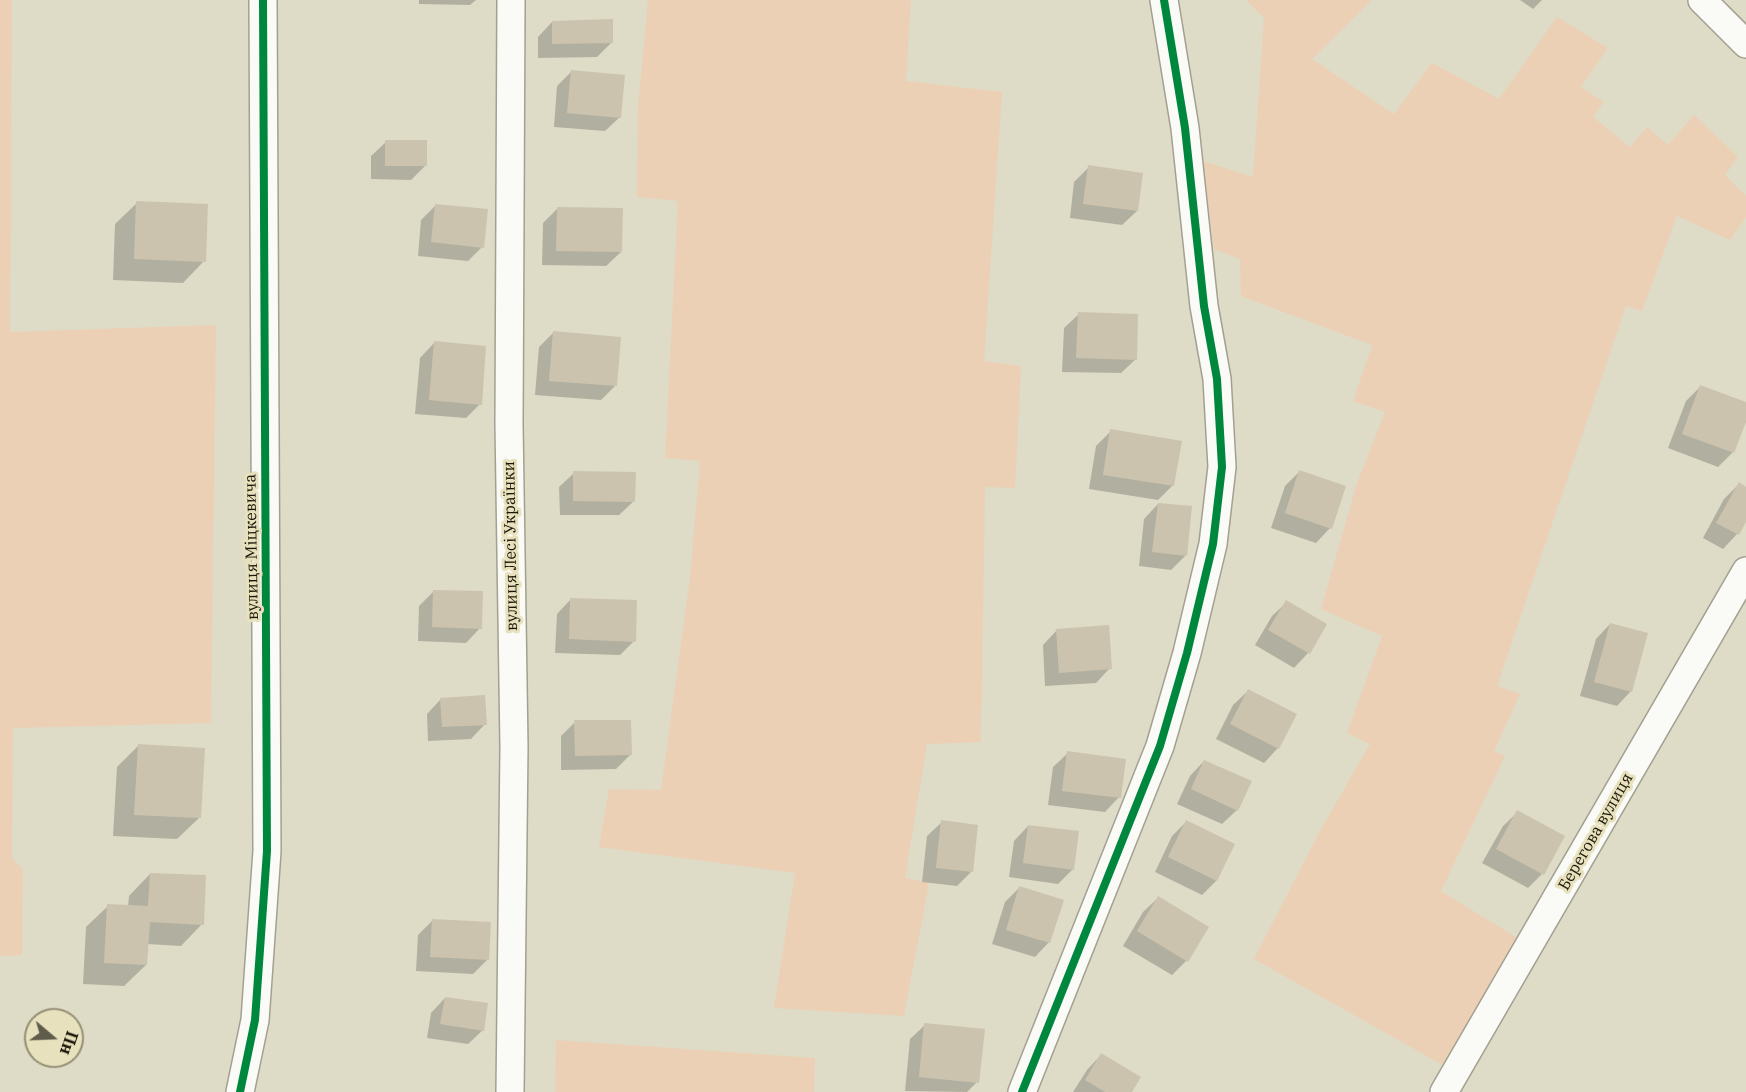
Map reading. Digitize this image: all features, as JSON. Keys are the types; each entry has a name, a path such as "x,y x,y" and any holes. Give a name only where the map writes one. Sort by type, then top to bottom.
{"street":[{"name":"вулиця Міцкевича","path":"240,1092 255,1020 267,851 263,0"},
{"name":"вулиця Лесі Українки","path":"510,1092 514,747 509,424 511,0"},
{"path":"1022,1092 1160,746 1187,652 1213,544 1222,467 1217,379 1202,296 1185,128 1164,0"},
{"path":"1702,0 1746,44"},
{"name":"Берегова вулиця","path":"1444,1092 1746,571"}],"shaded area":[{"path":"0,0 12,0 10,332 216,325 211,723 13,728 12,858 23,869 22,955 0,956"},
{"path":"648,0 911,0 906,81 1002,92 984,361 1021,366 1015,488 985,487 981,742 927,744 905,878 929,883 904,1016 774,1008 795,873 599,847 609,789 661,790 690,578 700,461 665,458 678,201 637,197 638,107"},
{"path":"1246,0 1372,0 1312,59 1394,114 1432,63 1499,99 1557,17 1608,48 1581,87 1604,102 1593,117 1630,147 1647,127 1668,145 1694,115 1738,157 1725,175 1746,196 1746,217 1730,240 1677,216 1642,311 1626,306 1497,686 1520,694 1494,751 1505,756 1441,891 1522,941 1443,1065 1254,959 1320,831 1370,744 1347,733 1382,636 1321,609 1357,483 1385,412 1353,401 1372,345 1241,296 1240,259 1214,249 1203,161 1253,177 1264,18"},
{"path":"556,1040 815,1058 814,1092 555,1092"}],"building":[{"path":"613,19 613,43 552,44 552,21"},
{"path":"571,70 625,75 621,118 567,113"},
{"path":"385,140 427,140 427,166 385,166"},
{"path":"1088,165 1143,173 1138,211 1083,204"},
{"path":"136,201 208,204 206,262 134,259"},
{"path":"435,204 488,209 484,248 431,242"},
{"path":"557,207 623,208 622,252 556,251"},
{"path":"1078,312 1138,314 1137,360 1076,358"},
{"path":"553,331 621,337 617,386 549,381"},
{"path":"434,341 486,346 482,405 429,400"},
{"path":"1700,385 1746,402 1746,422 1734,453 1682,434"},
{"path":"1110,429 1182,441 1174,486 1103,475"},
{"path":"1299,470 1346,486 1332,529 1285,513"},
{"path":"573,471 636,472 635,502 573,501"},
{"path":"1739,482 1746,487 1746,522 1739,535 1716,523"},
{"path":"1158,503 1192,506 1187,556 1152,552"},
{"path":"433,590 483,591 482,629 432,627"},
{"path":"570,598 637,600 636,642 569,639"},
{"path":"1286,600 1327,624 1310,654 1268,630"},
{"path":"1610,623 1648,633 1632,692 1594,682"},
{"path":"1109,625 1112,669 1059,673 1056,629"},
{"path":"1248,689 1297,714 1279,749 1230,724"},
{"path":"485,695 487,725 442,727 440,698"},
{"path":"574,720 631,720 632,755 575,756"},
{"path":"138,744 205,748 201,818 134,815"},
{"path":"1067,751 1126,759 1121,798 1062,791"},
{"path":"1204,760 1252,781 1238,811 1191,789"},
{"path":"1517,810 1565,836 1544,875 1496,849"},
{"path":"941,820 978,825 973,872 936,868"},
{"path":"1186,820 1235,844 1217,881 1168,857"},
{"path":"1028,825 1079,831 1074,870 1023,863"},
{"path":"150,873 206,875 204,925 150,922 147,965 104,963 107,904 148,906"},
{"path":"1019,886 1064,900 1050,943 1006,930"},
{"path":"1158,896 1209,927 1188,962 1137,931"},
{"path":"432,919 491,922 489,960 430,957"},
{"path":"445,997 488,1003 484,1031 440,1024"},
{"path":"924,1023 985,1029 979,1083 919,1077"},
{"path":"1101,1053 1141,1077 1132,1092 1105,1092 1085,1080"}],"cycle path":[{"path":"240,1092 255,1020 267,851 263,0"},
{"path":"1022,1092 1160,746 1187,653 1213,544 1222,467 1217,379 1204,306 1185,128 1164,0"}]}
